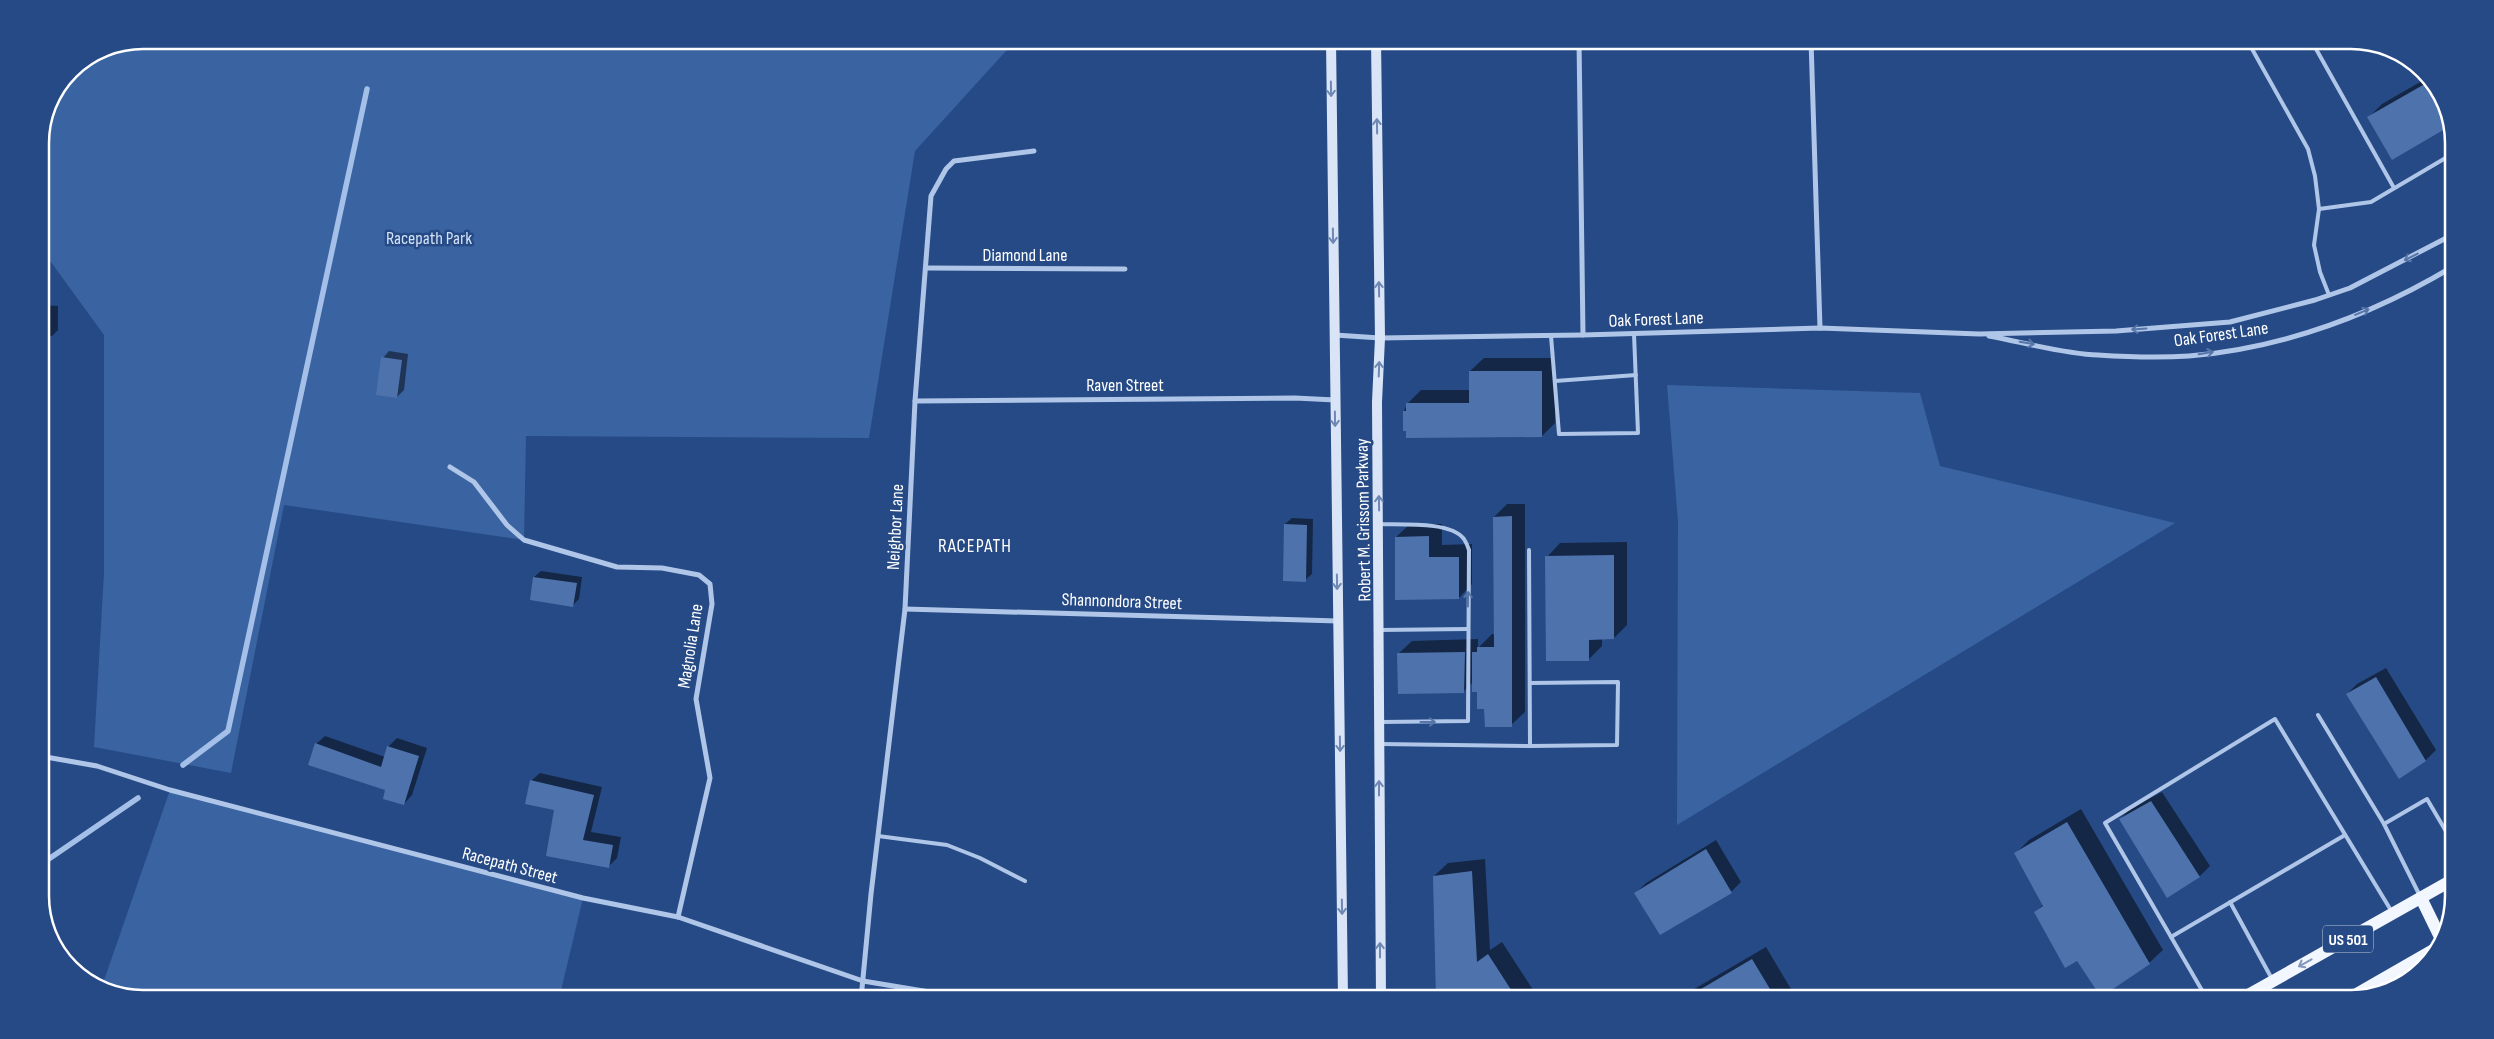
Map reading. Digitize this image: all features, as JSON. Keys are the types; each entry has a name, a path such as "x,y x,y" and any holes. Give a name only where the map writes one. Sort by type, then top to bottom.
{"main road":[{"name":"Robert M. Grissom Parkway","path":"1331,49 1343,990"},
{"name":"Robert M. Grissom Parkway","path":"1376,49 1380,338 1378,402 1380,990"},
{"name":"US 501","path":"2257,990 2445,884"},
{"path":"2421,898 2438,932"},
{"path":"2367,988 2423,957"}],"street":[{"path":"1579,49 1584,335"},
{"path":"1811,49 1820,328"},
{"name":"Neighbor Lane","path":"862,990 878,836 905,609 915,401 931,196 946,169 954,161 1034,151"},
{"name":"Oak Forest Lane","path":"1335,335 1380,338 1551,336 1820,328 1979,334 2116,331 2230,322 2350,288 2445,239"},
{"name":"Diamond Lane","path":"926,268 1125,269"},
{"name":"Oak Forest Lane","path":"1979,334 2096,355 2198,354 2260,345 2333,324 2414,290 2445,271"},
{"name":"Raven Street","path":"915,401 1295,398 1335,400"},
{"name":"Magnolia Lane","path":"450,467 474,482 507,525 524,540 617,567 662,568 699,575 710,584 712,604 696,699 710,778 678,917"},
{"name":"Shannondora Street","path":"905,609 1338,620"},
{"name":"Racepath Street","path":"49,758 96,766 170,790 583,898 678,917 863,981 916,990"}],"lane":[{"path":"2252,49 2308,149 2315,176 2319,209 2314,245 2320,272 2329,295"},
{"path":"2316,49 2394,188"},
{"path":"2319,209 2371,202 2445,158"},
{"path":"1551,336 1559,434 1638,433 1634,334"},
{"path":"1555,380 1636,375"},
{"path":"1379,524 1430,525 1452,530 1464,538 1469,550 1468,721 1379,722"},
{"path":"1529,550 1530,746"},
{"path":"1380,630 1468,629"},
{"path":"1379,744 1617,746 1618,682 1530,683"},
{"path":"2318,716 2384,824 2421,898"},
{"path":"2202,990 2105,823 2275,719 2393,914"},
{"path":"2384,824 2427,799 2445,830"},
{"path":"2171,937 2345,835"},
{"path":"878,836 947,846 980,858 1025,881"},
{"path":"2230,902 2273,981"}],"green space":[{"name":"Racepath Park","path":"143,49 1008,49 915,151 869,438 526,436 524,540 284,505 231,773 94,747 104,572 104,335 49,259 49,137 58,101 76,76 96,61 119,52"},
{"path":"1667,385 1920,393 1940,466 2175,523 1677,825 1678,522"},
{"path":"170,790 583,898 561,990 137,990 104,981"}],"building":[{"path":"2425,84 2436,101 2444,130 2392,160 2367,117"},
{"path":"381,357 402,360 397,398 376,395"},
{"path":"1469,371 1542,371 1542,437 1406,438 1406,431 1403,431 1403,411 1406,411 1406,403 1469,403"},
{"path":"1512,516 1512,727 1485,727 1484,709 1477,709 1477,692 1472,692 1472,652 1477,652 1477,647 1494,647 1493,517"},
{"path":"1284,524 1307,525 1306,582 1283,581"},
{"path":"1429,536 1429,557 1459,557 1459,599 1395,600 1395,537"},
{"path":"1614,555 1614,639 1589,640 1589,661 1546,661 1545,556"},
{"path":"533,577 577,583 573,607 530,600"},
{"path":"1465,652 1464,693 1398,694 1397,653"},
{"path":"2376,677 2426,761 2399,779 2346,694"},
{"path":"315,743 381,767 387,746 419,756 404,805 383,799 385,790 308,765"},
{"path":"530,780 594,795 583,840 613,845 609,868 546,856 554,810 525,804"},
{"path":"2151,801 2200,877 2167,898 2119,819"},
{"path":"2067,822 2150,964 2111,990 2096,990 2077,961 2065,968 2034,912 2043,906 2014,853"},
{"path":"1706,849 1732,893 1660,935 1634,893"},
{"path":"1472,871 1477,962 1488,954 1511,990 1436,990 1433,876"},
{"path":"1752,959 1771,990 1699,990"}],"waterway":[{"path":"183,765 228,731 367,89"},
{"path":"49,859 138,798"}],"district":[{"name":"RACEPATH","path":"975,545"}]}
